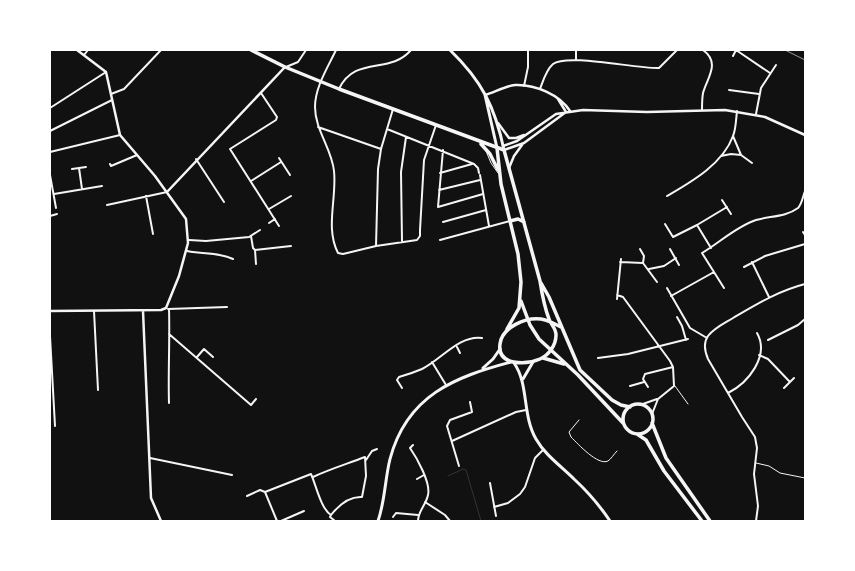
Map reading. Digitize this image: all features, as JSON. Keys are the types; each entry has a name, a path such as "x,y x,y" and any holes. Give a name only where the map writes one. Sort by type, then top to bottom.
{"highway":[{"path":"251,50 285,67 339,89 504,150 540,280 543,300 550,322 555,328 556,335 550,351 542,358 533,362 513,362 503,355 500,348 504,334 518,312 521,300"},
{"path":"478,141 491,155 500,175"},
{"path":"497,148 500,175 519,262 521,300 528,320 537,336 550,351 566,365 623,423 629,432 637,434 646,440 664,471 702,521"},
{"path":"510,221 519,219 524,222"},
{"path":"540,280 583,373 612,400 621,405 630,407 640,405 645,406 652,414 652,424 666,458 710,521"},
{"path":"504,334 514,326 528,320 541,319 561,327"},
{"path":"542,358 566,365"},
{"path":"623,423 625,412 630,407"},
{"path":"637,434 646,432 652,424"}],"main road":[{"path":"450,50 471,73 491,105 504,150"},
{"path":"485,95 486,105 497,148 503,146"},
{"path":"481,370 493,359 500,348"},
{"path":"378,521 382,510 390,458 400,434 421,404 446,385 481,370 513,362 520,372 530,428 543,450 584,489 610,521"},
{"path":"522,383 525,373 533,362"}],"street":[{"path":"77,50 106,72 120,134 167,192 186,219 189,240 187,251 167,309 170,334 167,363 169,403"},
{"path":"84,55 88,50"},
{"path":"111,94 124,89 161,50"},
{"path":"107,205 167,192 196,159 260,92 285,67 293,65 302,58 306,50"},
{"path":"336,50 321,81 316,95 315,107 318,127 328,149 334,171 331,223 338,253 343,254 376,246 416,240 420,236 424,160 428,144 436,125"},
{"path":"339,89 346,77 356,70 396,62 411,50"},
{"path":"524,86 528,67 528,50"},
{"path":"576,50 576,60"},
{"path":"540,90 550,67 554,63 566,60 576,60 659,68 677,50"},
{"path":"702,110 703,94 713,67 709,56 703,50"},
{"path":"733,56 736,50 770,73"},
{"path":"756,114 759,94 776,65"},
{"path":"50,108 106,72"},
{"path":"485,95 510,86 524,86 540,90 557,98 564,102 570,111"},
{"path":"729,90 759,94"},
{"path":"260,92 277,117 276,120 230,149 279,226"},
{"path":"557,98 566,112"},
{"path":"50,131 112,100"},
{"path":"376,246 378,169 381,149 393,109"},
{"path":"503,146 516,142 550,118 570,111 737,111 756,114 774,120 805,135"},
{"path":"667,196 699,176 721,156 733,136 737,111"},
{"path":"509,169 514,156 524,143 566,112"},
{"path":"497,122 506,135 510,138 517,138 528,133"},
{"path":"318,127 381,149"},
{"path":"387,128 474,164 478,168 489,226"},
{"path":"50,152 120,134"},
{"path":"402,242 401,172 406,136"},
{"path":"733,136 741,155"},
{"path":"504,150 524,143"},
{"path":"443,150 438,207 483,194"},
{"path":"721,156 731,154 741,155 752,163"},
{"path":"110,164 110,166 137,155"},
{"path":"279,158 290,175"},
{"path":"196,159 224,202"},
{"path":"251,181 281,162"},
{"path":"440,174 474,164"},
{"path":"72,169 86,167"},
{"path":"79,168 82,189"},
{"path":"50,175 56,208"},
{"path":"439,190 480,180"},
{"path":"54,194 102,186"},
{"path":"724,288 702,253 752,222 780,216 796,209 804,200 805,191"},
{"path":"146,196 153,234"},
{"path":"269,209 291,196"},
{"path":"722,200 731,214"},
{"path":"665,224 673,237 727,207"},
{"path":"443,222 486,210"},
{"path":"50,216 58,214"},
{"path":"269,223 275,219"},
{"path":"440,240 510,221"},
{"path":"697,225 711,248"},
{"path":"189,240 206,241 251,236 260,230"},
{"path":"251,236 255,250 256,264"},
{"path":"744,267 752,262 781,250 805,244"},
{"path":"255,250 292,246"},
{"path":"640,249 644,256 643,263"},
{"path":"670,249 679,264"},
{"path":"187,251 203,254 215,252 233,259"},
{"path":"649,269 664,266 676,258"},
{"path":"617,299 620,260 643,263 649,269 657,282"},
{"path":"752,262 769,297"},
{"path":"671,296 714,272"},
{"path":"756,521 758,506 754,474 757,448 753,432 744,422 706,354 705,346 707,338 719,326 769,297 805,284"},
{"path":"666,288 690,328 707,338"},
{"path":"617,295 623,297 673,367 674,386 658,399 640,405"},
{"path":"50,311 143,311 227,307"},
{"path":"94,311 98,390"},
{"path":"143,311 151,498 161,521"},
{"path":"598,358 659,347 687,340 677,317"},
{"path":"768,340 798,325 805,319"},
{"path":"728,393 740,386 750,377 759,355 761,344 757,333"},
{"path":"170,334 251,405 256,399"},
{"path":"50,336 51,380 55,426"},
{"path":"402,388 398,380 399,378 423,368 456,346 473,337 482,338"},
{"path":"456,346 460,353"},
{"path":"197,357 204,349 213,357"},
{"path":"759,355 768,359 789,381"},
{"path":"432,362 446,385"},
{"path":"644,382 645,374 673,367"},
{"path":"784,388 789,381 794,378"},
{"path":"630,386 644,382"},
{"path":"644,382 648,386"},
{"path":"652,414 658,399"},
{"path":"459,466 447,424 450,420 472,412 470,402"},
{"path":"452,441 516,412 526,410"},
{"path":"413,445 410,448 428,486 428,494 418,515 418,521"},
{"path":"331,515 340,504 357,497 362,498 366,476 366,460 372,451 377,449"},
{"path":"494,507 508,503 520,494 525,487 535,458 543,450"},
{"path":"313,477 338,466 345,465 365,457 366,460"},
{"path":"150,458 232,475"},
{"path":"247,496 260,490 265,492 311,474 321,497 323,508 331,515 330,517 336,521"},
{"path":"417,479 424,475"},
{"path":"490,483 496,516"},
{"path":"265,492 277,521"},
{"path":"425,502 445,515 450,521"},
{"path":"281,521 304,511"},
{"path":"393,517 396,513 418,515"}],"lane":[{"path":"674,386 688,404"},
{"path":"579,420 570,429 569,432 571,437 597,460 608,461 617,451"},
{"path":"756,463 769,466 780,473 805,478"}],"waterway":[{"path":"448,476 463,469 466,470 481,521"}],"railway":[{"path":"785,50 805,60"}]}
